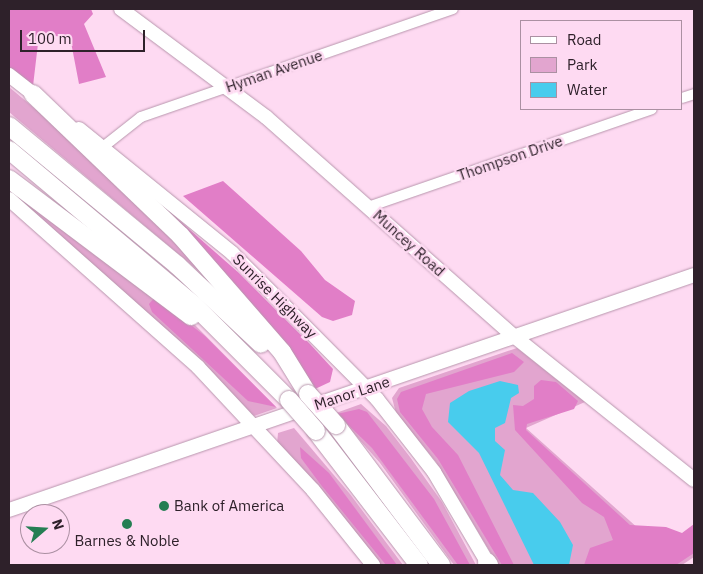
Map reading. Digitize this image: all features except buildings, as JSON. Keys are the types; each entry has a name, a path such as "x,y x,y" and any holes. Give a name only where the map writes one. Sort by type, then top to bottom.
{"highway":[{"path":"33,94 184,240 282,352 308,394"},
{"path":"9,126 200,286 308,394 336,425 441,565"},
{"path":"9,150 178,290 257,367 316,431 419,565"},
{"path":"9,179 257,367"}],"street":[{"name":"Muncey Road","path":"122,9 227,87 368,207 515,338 694,480"},
{"name":"Hyman Avenue","path":"103,147 141,117 453,9"},
{"name":"Sunrise Highway","path":"9,75 103,147 232,252 366,388 434,472 488,564"},
{"name":"Thompson Drive","path":"368,207 649,110"},
{"path":"9,199 168,338 255,426 372,565"},
{"name":"Manor Lane","path":"9,510 694,276"}],"green space":[{"path":"9,87 76,143 204,270 201,273 9,112"},
{"path":"9,187 192,322 277,408 254,416 137,305 9,195"},
{"path":"517,348 585,402 526,428 668,555 694,527 694,557 682,565 498,565 436,462 396,413 392,398 399,388"},
{"path":"361,404 386,426 410,457 442,502 476,565 454,565 380,463 336,413"},
{"path":"294,428 350,494 403,565 377,565 277,444 278,433"}],"shaded area":[{"path":"9,9 91,9 93,14 84,24 106,77 79,84 70,37 39,35 33,86 9,67"},
{"path":"223,181 301,251 325,280 355,301 352,315 333,321 322,317 183,196"},
{"path":"165,208 239,273 310,344 333,369 330,382 315,389"},
{"path":"155,297 205,336 276,407 248,401 152,312 149,304"},
{"path":"512,353 524,362 514,372 426,394 422,409 432,427 458,455 514,565 502,565 438,459 400,412 397,399 401,392"},
{"path":"541,380 556,382 578,401 574,409 527,424 526,430 630,525 666,527 682,533 694,524 694,553 676,565 584,565 590,548 613,540 604,517 582,503 515,430 513,405 523,406 534,399 534,386"},
{"path":"359,409 367,412 434,499 470,565 458,565 372,448 337,414"},
{"path":"300,447 329,473 397,565 386,565 301,458"}],"water":[{"path":"500,381 518,385 519,393 511,398 505,423 495,428 495,441 505,450 500,475 513,490 533,493 560,522 573,545 569,565 534,565 479,453 448,422 450,403 469,391"}],"place":[{"name":"Bank of America","path":"164,506"},
{"name":"Barnes & Noble","path":"127,524"}]}
